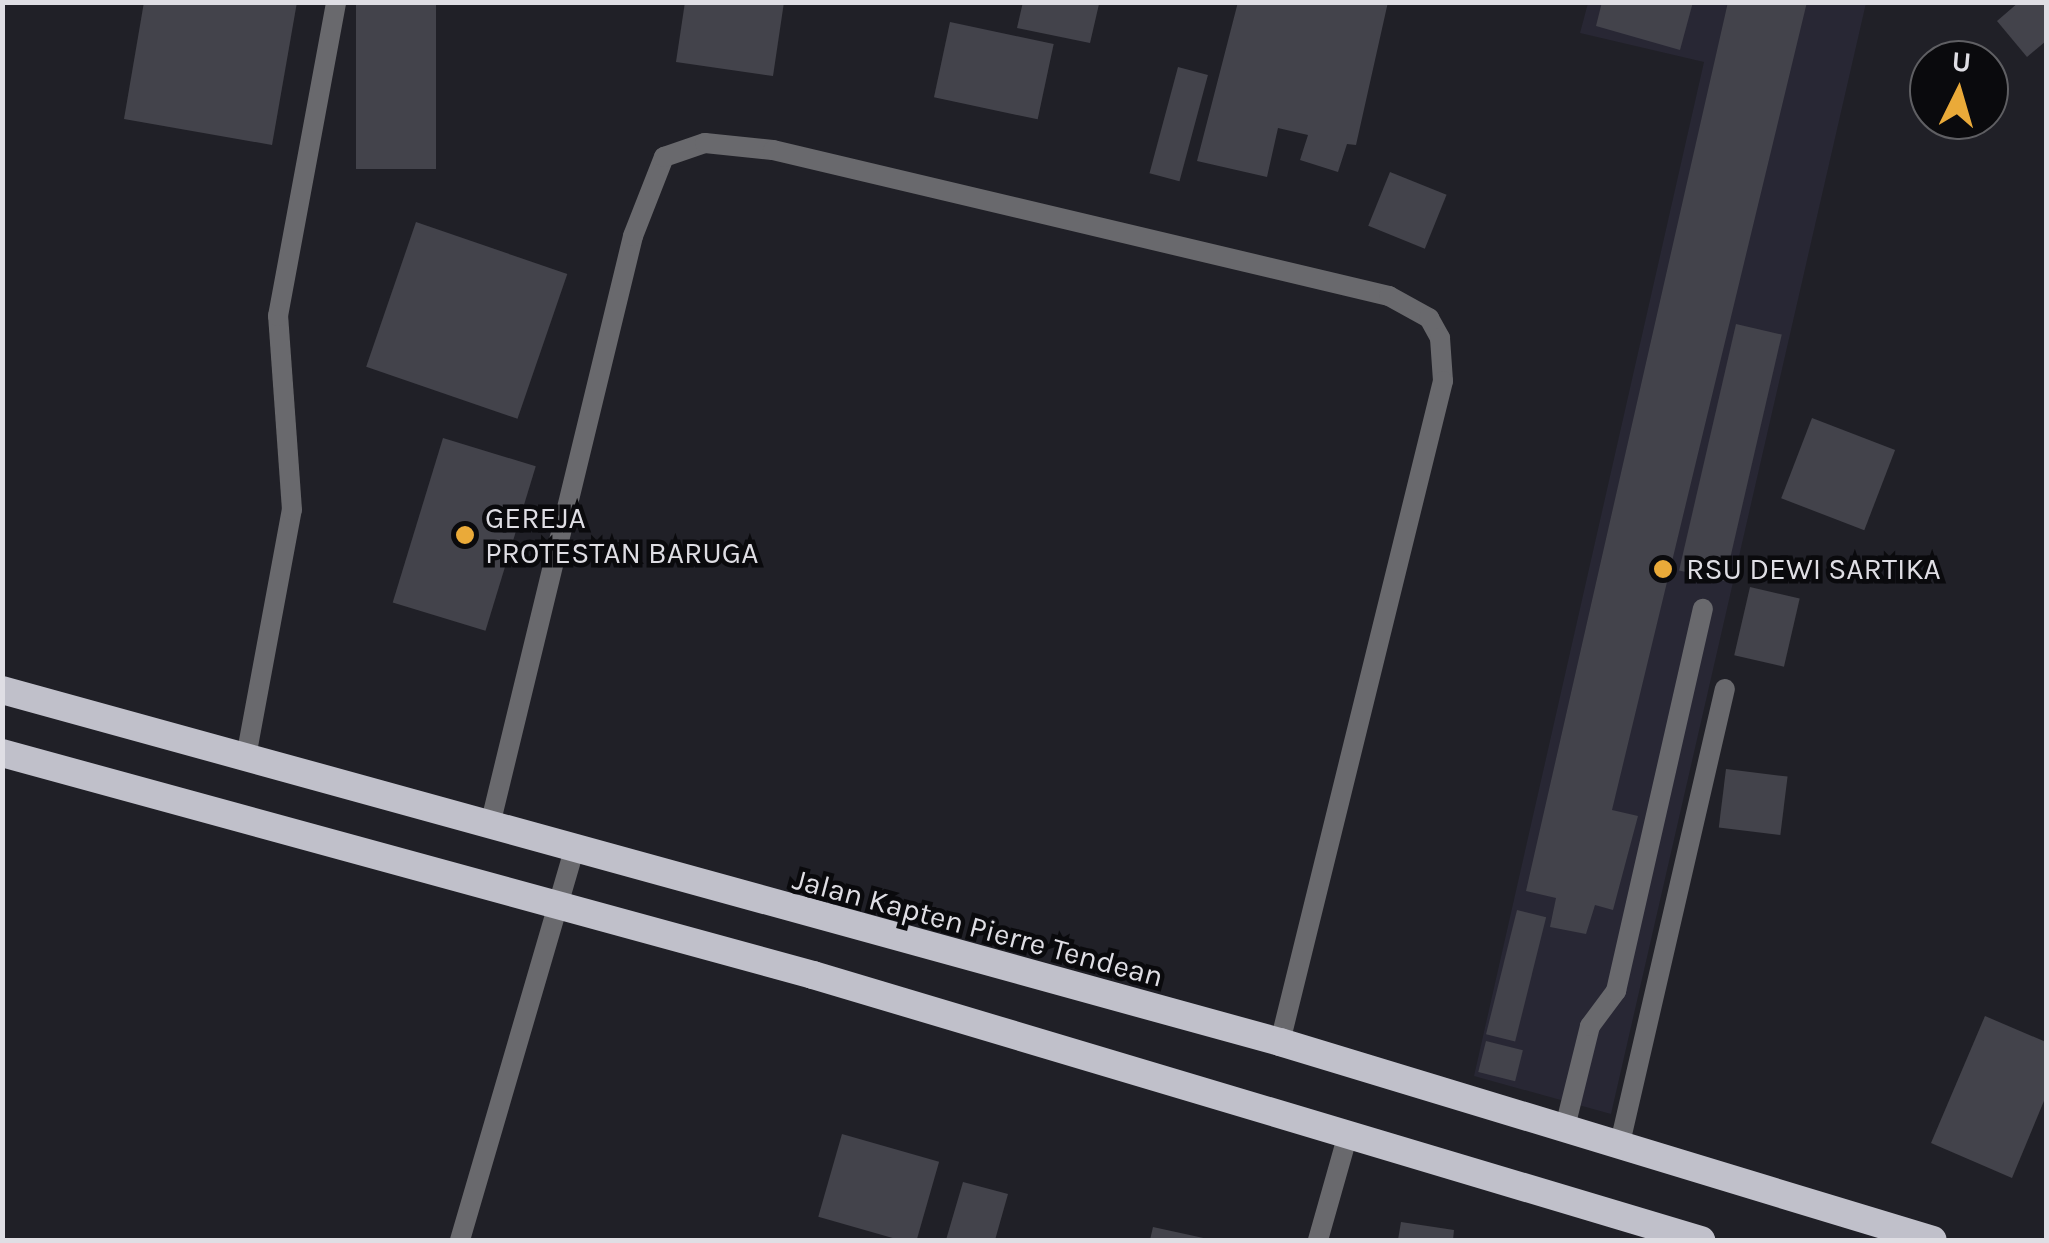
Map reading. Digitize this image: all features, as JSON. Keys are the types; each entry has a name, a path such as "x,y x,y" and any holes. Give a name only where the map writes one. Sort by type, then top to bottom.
{"highway":[{"name":"Jalan Kapten Pierre Tendean","path":"2,690 1280,1042 1933,1240"},
{"path":"2,752 559,905 1348,1134 1668,1236 1701,1240"}],"street":[{"path":"246,757 292,510 278,316 336,2"},
{"path":"490,825 633,236 664,156 705,143 772,150 1389,296 1429,318 1440,338 1443,382 1280,1042"},
{"path":"1565,1127 1590,1026 1616,991 1703,609"},
{"path":"1620,1144 1725,689"},
{"path":"460,1240 574,849"},
{"path":"1318,1240 1348,1134"}],"shaded area":[{"name":"RSU DEWI SARTIKA","path":"1588,3 1866,3 1611,1114 1474,1076 1704,62 1580,33"}],"building":[{"path":"144,2 297,2 272,145 124,119"},
{"path":"356,2 436,2 436,169 356,169"},
{"path":"685,2 784,2 773,76 676,62"},
{"path":"1023,2 1099,4 1090,43 1017,28"},
{"path":"1238,2 1388,2 1356,145 1347,144 1338,172 1300,160 1308,135 1278,128 1267,177 1197,161"},
{"path":"1602,2 1693,2 1680,50 1596,26"},
{"path":"1728,2 1807,2 1612,810 1638,816 1613,910 1595,905 1586,934 1550,927 1556,898 1526,891"},
{"path":"2019,2 2046,2 2046,41 2027,57 1997,21"},
{"path":"950,22 1054,44 1038,119 934,97"},
{"path":"1178,67 1208,75 1179,181 1150,173"},
{"path":"1390,172 1447,195 1425,249 1368,226"},
{"path":"416,222 567,274 517,419 366,367"},
{"path":"1736,324 1782,335 1725,581 1679,571"},
{"path":"1812,418 1895,450 1864,530 1781,498"},
{"name":"GEREJA PROTESTAN BARUGA","path":"443,438 536,466 485,631 393,602"},
{"path":"1750,587 1800,598 1784,667 1734,655"},
{"path":"1726,769 1788,777 1780,835 1719,828"},
{"path":"1517,910 1546,917 1515,1041 1486,1034"},
{"path":"1985,1016 2046,1042 2046,1096 2012,1178 1931,1143"},
{"path":"1486,1041 1523,1050 1515,1081 1478,1072"},
{"path":"842,1134 939,1162 917,1240 900,1240 818,1217"},
{"path":"963,1182 1008,1194 995,1240 946,1240"},
{"path":"1401,1222 1454,1230 1453,1240 1398,1240"},
{"path":"1153,1227 1208,1239 1208,1240 1150,1240"}],"place":[{"name":"GEREJA PROTESTAN BARUGA","path":"465,535"},
{"name":"RSU DEWI SARTIKA","path":"1663,569"}]}
